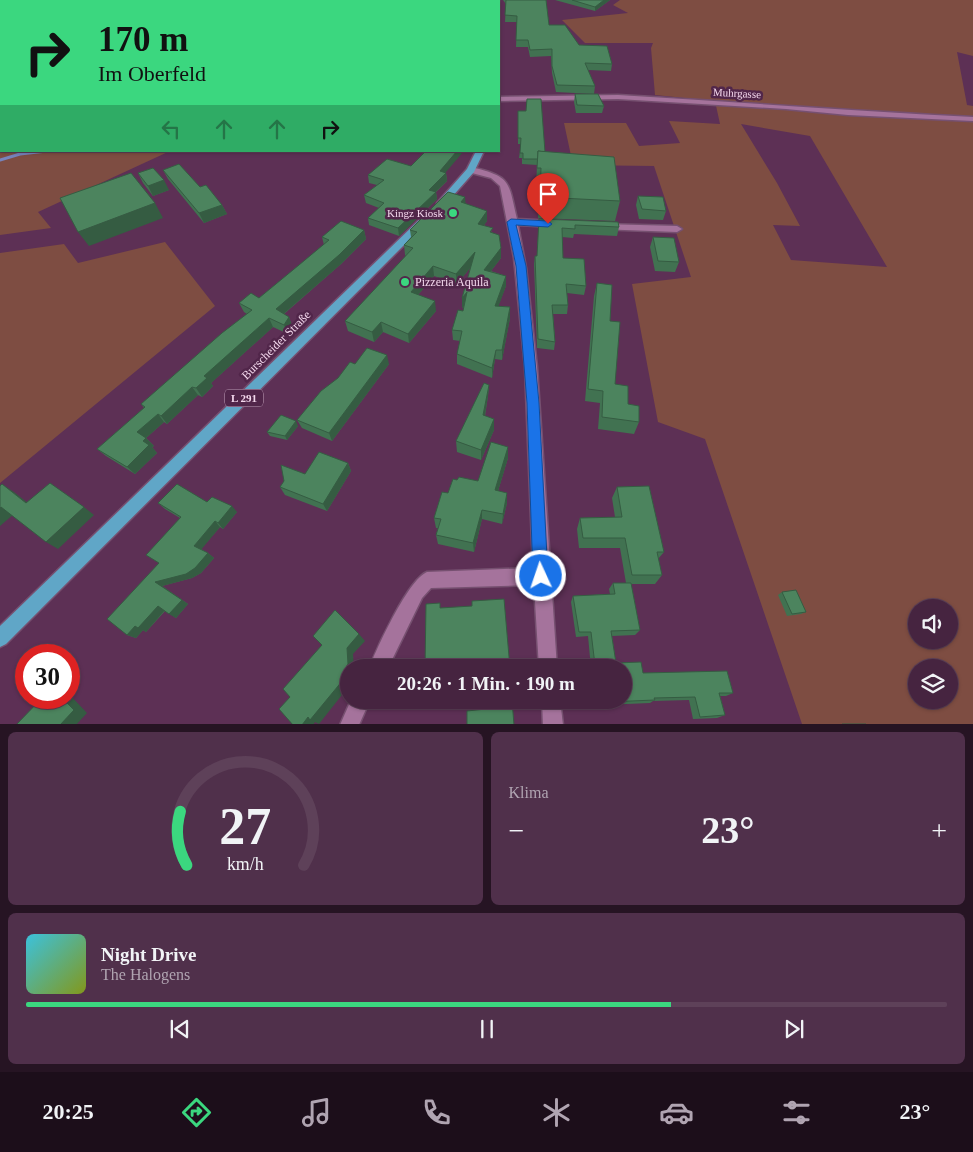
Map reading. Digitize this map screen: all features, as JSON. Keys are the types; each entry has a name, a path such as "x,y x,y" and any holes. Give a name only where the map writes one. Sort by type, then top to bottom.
{"main road":[{"name":"Burscheider Straße","path":"0,638 436,208 471,170 480,152"}],"street":[{"name":"Muhrgasse","path":"500,99 618,97 786,107 848,113 973,119"},
{"path":"471,170 494,176 501,180 505,186 521,266 533,403 541,576 547,659"},
{"path":"511,222 561,224"},
{"path":"591,226 677,229"},
{"path":"382,659 416,592 427,580 541,576"},
{"path":"349,724 356,709"},
{"path":"552,709 553,724"}],"shaded area":[{"path":"620,0 973,0 973,56 957,52 967,105 973,106 973,724 802,724 705,439 658,422 632,284 691,277 654,166 573,165 564,123 626,123 639,146 680,143 669,121 720,124 715,101 655,95 651,48 653,43 585,43 562,20 628,13 613,5","holes":["741,124 810,136 887,267 791,260 773,225 800,226 777,183"]},
{"path":"0,152 168,152 38,212 51,228 0,235"},
{"path":"165,242 215,306 0,483 0,253 64,244 78,263"}],"building":[{"path":"506,0 546,0 549,25 565,25 579,45 607,46 612,64 585,63 595,86 557,85 552,66 552,49 530,50 528,40 516,40 517,16 505,15"},
{"path":"572,0 604,0 595,7"},
{"path":"575,94 598,94 604,106 577,105"},
{"path":"527,99 541,99 545,152 538,151 538,159 523,159 523,153 520,153 521,138 518,138 518,111 526,111"},
{"path":"538,151 614,157 620,201 540,197 541,168 537,168"},
{"path":"425,152 456,152 440,171 446,173 429,190 436,192 398,228 368,218 384,203 364,195 384,180 368,175 387,159 411,166"},
{"path":"179,164 200,187 206,185 222,205 199,213 163,170"},
{"path":"153,168 164,180 148,186 138,173"},
{"path":"131,173 155,203 78,232 60,198"},
{"path":"448,192 465,197 461,202 487,211 478,224 493,228 490,232 499,235 501,248 484,270 506,276 495,306 510,307 502,350 496,350 492,368 457,354 462,331 452,330 458,310 463,311 467,292 462,298 475,252 456,274 433,266 411,292 435,301 408,334 381,322 372,332 345,321 413,248 404,245 417,232 410,230"},
{"path":"638,196 663,197 666,211 642,209"},
{"path":"539,219 618,222 619,227 575,225 575,229 562,228 563,258 584,259 586,286 566,284 568,305 552,305 555,342 538,339 535,256 537,256"},
{"path":"341,221 364,230 339,255 276,309 289,317 284,325 269,318 204,376 207,378 196,388 192,387 161,416 158,414 137,432 146,438 143,441 149,445 127,467 97,449 145,407 141,404 222,333 252,310 239,303 251,293 259,298 329,240 322,237"},
{"path":"653,237 674,238 679,262 658,261"},
{"path":"597,283 612,285 610,321 620,322 615,384 628,386 628,404 639,406 639,422 602,417 603,391 588,389"},
{"path":"367,348 387,355 329,433 297,420 321,391 338,378 350,362 355,364"},
{"path":"484,383 489,385 483,415 494,419 481,450 456,441"},
{"path":"281,415 296,421 285,436 267,432"},
{"path":"491,442 508,447 495,490 507,493 503,514 482,510 473,543 436,535 441,519 434,518 442,492 448,493 453,479 457,480 459,477 478,481"},
{"path":"319,452 348,463 323,504 280,487 284,481 281,465 305,474"},
{"path":"50,483 84,507 46,542 0,508 0,486 2,484 26,503"},
{"path":"177,484 207,502 212,497 232,506 218,523 215,521 194,546 208,553 195,568 186,574 155,582 182,600 169,614 158,606 138,628 135,626 127,635 107,619 159,563 146,555 181,517 158,503"},
{"path":"649,486 664,552 657,552 662,575 632,575 625,538 583,538 580,518 622,517 617,487"},
{"path":"613,583 631,583 640,630 611,631 615,659 594,659 591,632 579,632 573,596 615,594"},
{"path":"796,590 806,612 792,614 782,592"},
{"path":"504,599 509,659 425,659 426,604 440,603 440,608 472,606 472,601"},
{"path":"335,610 359,634 347,648 348,659 340,659 340,684 310,720 308,717 303,724 292,724 279,709 290,697 283,689 322,645 313,636"},
{"path":"632,662 641,662 643,673 727,671 733,693 719,693 725,715 700,717 695,697 654,698 655,700 632,701"},
{"path":"31,709 73,709 61,724 17,724"},
{"path":"513,709 514,724 467,724 467,711"}],"waterway":[{"path":"0,160 20,154 38,152"}],"place":[{"name":"Kingz Kiosk","path":"453,213"},
{"name":"Pizzeria Aquila","path":"405,282"}],"route":[{"path":"541,576 533,403 521,266 511,222 548,224"}]}
